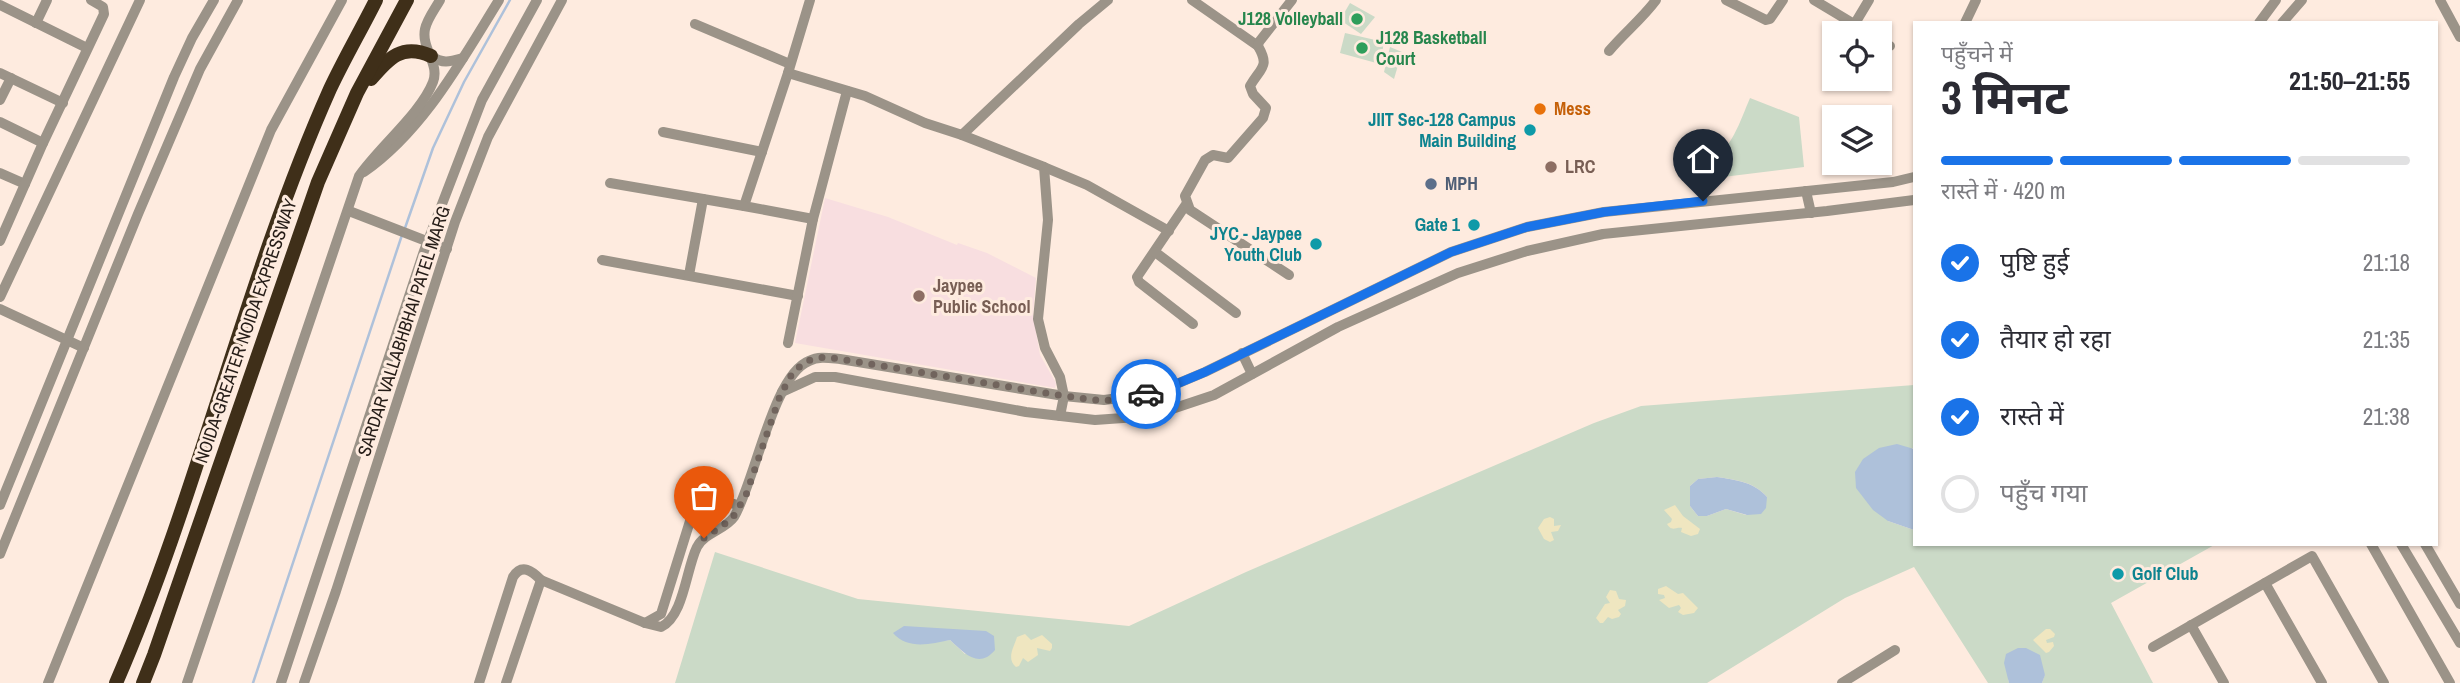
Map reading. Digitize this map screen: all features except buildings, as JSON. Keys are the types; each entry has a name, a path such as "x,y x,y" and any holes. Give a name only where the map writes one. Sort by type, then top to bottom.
{"highway":[{"name":"NOIDA-GREATER NOIDA EXPRESSWAY","path":"116,683 167,552 236,340 296,173 331,88 376,0"},
{"name":"NOIDA-GREATER NOIDA EXPRESSWAY","path":"143,683 318,182 357,93 407,0"},
{"path":"357,93 382,66 403,50 418,50 431,56"}],"street":[{"path":"36,23 47,0"},
{"path":"0,239 104,14 103,7 91,0"},
{"path":"0,297 140,0"},
{"path":"0,505 174,77 214,0"},
{"path":"0,554 200,69 238,0"},
{"path":"48,683 271,130 342,0"},
{"path":"187,683 359,176 370,159 415,110 433,82 435,75 431,56 425,46 425,29 440,0"},
{"path":"359,176 379,162 429,108 499,0"},
{"name":"SARDAR VALLABHBHAI PATEL MARG","path":"281,683 423,240 482,100 537,0"},
{"name":"SARDAR VALLABHBHAI PATEL MARG","path":"304,683 447,249 488,137 562,0"},
{"path":"744,206 810,0"},
{"path":"962,135 1108,0"},
{"path":"1192,0 1258,46 1265,57 1250,86 1253,94 1265,104 1266,112 1228,158 1213,155 1205,160 1187,190 1187,203 1138,275 1138,280 1193,324"},
{"path":"1258,46 1262,36 1292,0"},
{"path":"1609,51 1656,0"},
{"path":"1726,0 1766,20 1770,19 1783,0"},
{"path":"1814,0 1848,21"},
{"path":"1857,21 1870,0"},
{"path":"1966,21 1976,0"},
{"path":"2260,21 2276,0"},
{"path":"2284,21 2302,0"},
{"path":"2440,0 2458,29"},
{"path":"0,5 87,48"},
{"path":"695,24 789,69 883,103 925,123 1087,185 1169,231"},
{"path":"431,56 447,63 463,58"},
{"path":"0,72 63,103"},
{"path":"0,100 11,78"},
{"path":"788,343 813,219 847,91"},
{"path":"0,122 43,143"},
{"path":"663,132 762,152"},
{"path":"1044,167 1048,220 1038,319 1045,348 1059,377 1064,396 1060,416"},
{"path":"0,173 25,184"},
{"path":"479,683 517,571 532,570 541,580 645,623 661,627 668,624 680,599 698,545 732,519 746,495 782,392 793,372 807,361 824,357 1104,401 1155,393 1451,252 1527,227 1604,212 1893,182 1913,177"},
{"path":"610,183 813,219"},
{"path":"1806,191 1811,213"},
{"path":"689,275 703,199"},
{"path":"782,392 815,377 835,377 1095,421 1151,416 1214,395 1338,327 1458,273 1527,251 1603,234 1913,200"},
{"path":"1187,203 1197,215 1289,275"},
{"path":"349,211 447,249"},
{"path":"1155,252 1236,313"},
{"path":"602,260 798,296"},
{"path":"0,309 84,348"},
{"path":"1242,353 1252,374"},
{"path":"645,623 660,614 695,505 706,498 721,499 739,506"},
{"path":"2372,546 2451,683"},
{"path":"2402,546 2460,643"},
{"path":"2426,546 2460,604"},
{"path":"2153,647 2312,556 2384,683"},
{"path":"506,683 541,580"},
{"path":"2265,583 2322,683"},
{"path":"2191,625 2224,683"},
{"path":"1842,683 1895,650"}],"shaded area":[{"name":"Jaypee Public School","path":"825,198 888,217 957,245 958,243 987,253 1036,278 1033,314 1040,355 1056,383 1055,388 795,343"}],"green space":[{"name":"J128 Volleyball","path":"1350,3 1375,17 1361,34 1340,20"},
{"name":"J128 Basketball Court","path":"1345,33 1384,42 1380,64 1340,53"},
{"path":"1390,47 1402,52 1394,79 1384,72"},
{"path":"1750,98 1799,117 1804,167 1715,178 1702,176 1709,161 1724,150 1729,142"},
{"path":"1913,385 1913,448 1888,521 1913,530 1913,546 2212,546 2111,603 2153,683 2042,683 2045,674 2008,678 2009,683 1988,683 1914,567 1845,598 1707,683 675,683 715,552 858,599 1129,626 1246,572 1594,423 1641,406","holes":["1717,477 1751,485 1767,497 1746,515 1726,509 1707,516 1698,516 1690,506 1690,486 1698,479","986,631 965,654 950,640 914,644"]}],"sand":[{"path":"1675,505 1683,516 1700,529 1698,534 1691,536 1681,532 1682,528 1672,529 1667,524 1672,519 1664,510"},
{"path":"1544,519 1554,519 1554,526 1561,525 1558,531 1551,532 1554,540 1550,542 1544,539 1538,528"},
{"path":"1666,586 1678,594 1683,593 1698,608 1694,613 1683,615 1678,612 1681,608 1679,605 1669,608 1659,600 1665,598 1664,595 1658,594 1658,589"},
{"path":"1610,590 1616,591 1619,599 1626,600 1625,606 1618,610 1621,614 1619,617 1608,617 1600,623 1596,618 1605,604 1610,603 1606,597"},
{"path":"2046,629 2055,634 2046,640 2047,643 2053,642 2054,646 2046,653 2033,640"},
{"path":"1025,634 1031,640 1042,635 1052,644 1052,648 1050,651 1037,648 1038,655 1028,662 1023,658 1016,667 1012,653 1017,637"}],"water":[{"path":"1897,444 1913,449 1913,530 1888,521 1873,510 1856,488 1855,472 1863,459 1879,448"},
{"path":"1717,477 1744,482 1756,488 1767,497 1766,508 1761,514 1747,515 1726,509 1707,516 1698,516 1690,506 1690,486 1698,479"},
{"path":"904,626 986,631 994,636 995,650 989,656 978,659 950,640 912,644 893,633"},
{"path":"2018,648 2026,648 2040,655 2045,675 2042,683 2009,683 2004,663 2006,654"}],"waterway":[{"path":"405,228 433,148 464,82 510,0"},
{"path":"253,683 402,235"}],"way so far":[{"path":"704,538 732,519 746,495 780,396 793,372 807,361 824,357 840,359 1104,401 1146,394"}],"place":[{"name":"J128 Volleyball","path":"1357,19"},
{"name":"J128 Basketball Court","path":"1362,48"},
{"name":"Mess","path":"1540,109"},
{"name":"JIIT Sec-128 Campus Main Building","path":"1530,130"},
{"name":"LRC","path":"1551,167"},
{"name":"MPH","path":"1431,184"},
{"name":"Gate 1","path":"1474,225"},
{"name":"JYC - Jaypee Youth Club","path":"1316,244"},
{"name":"Jaypee Public School","path":"919,296"},
{"name":"Golf Club","path":"2118,574"}],"route":[{"path":"1146,394 1155,393 1205,372 1451,252 1527,227 1604,212 1703,201"}]}
